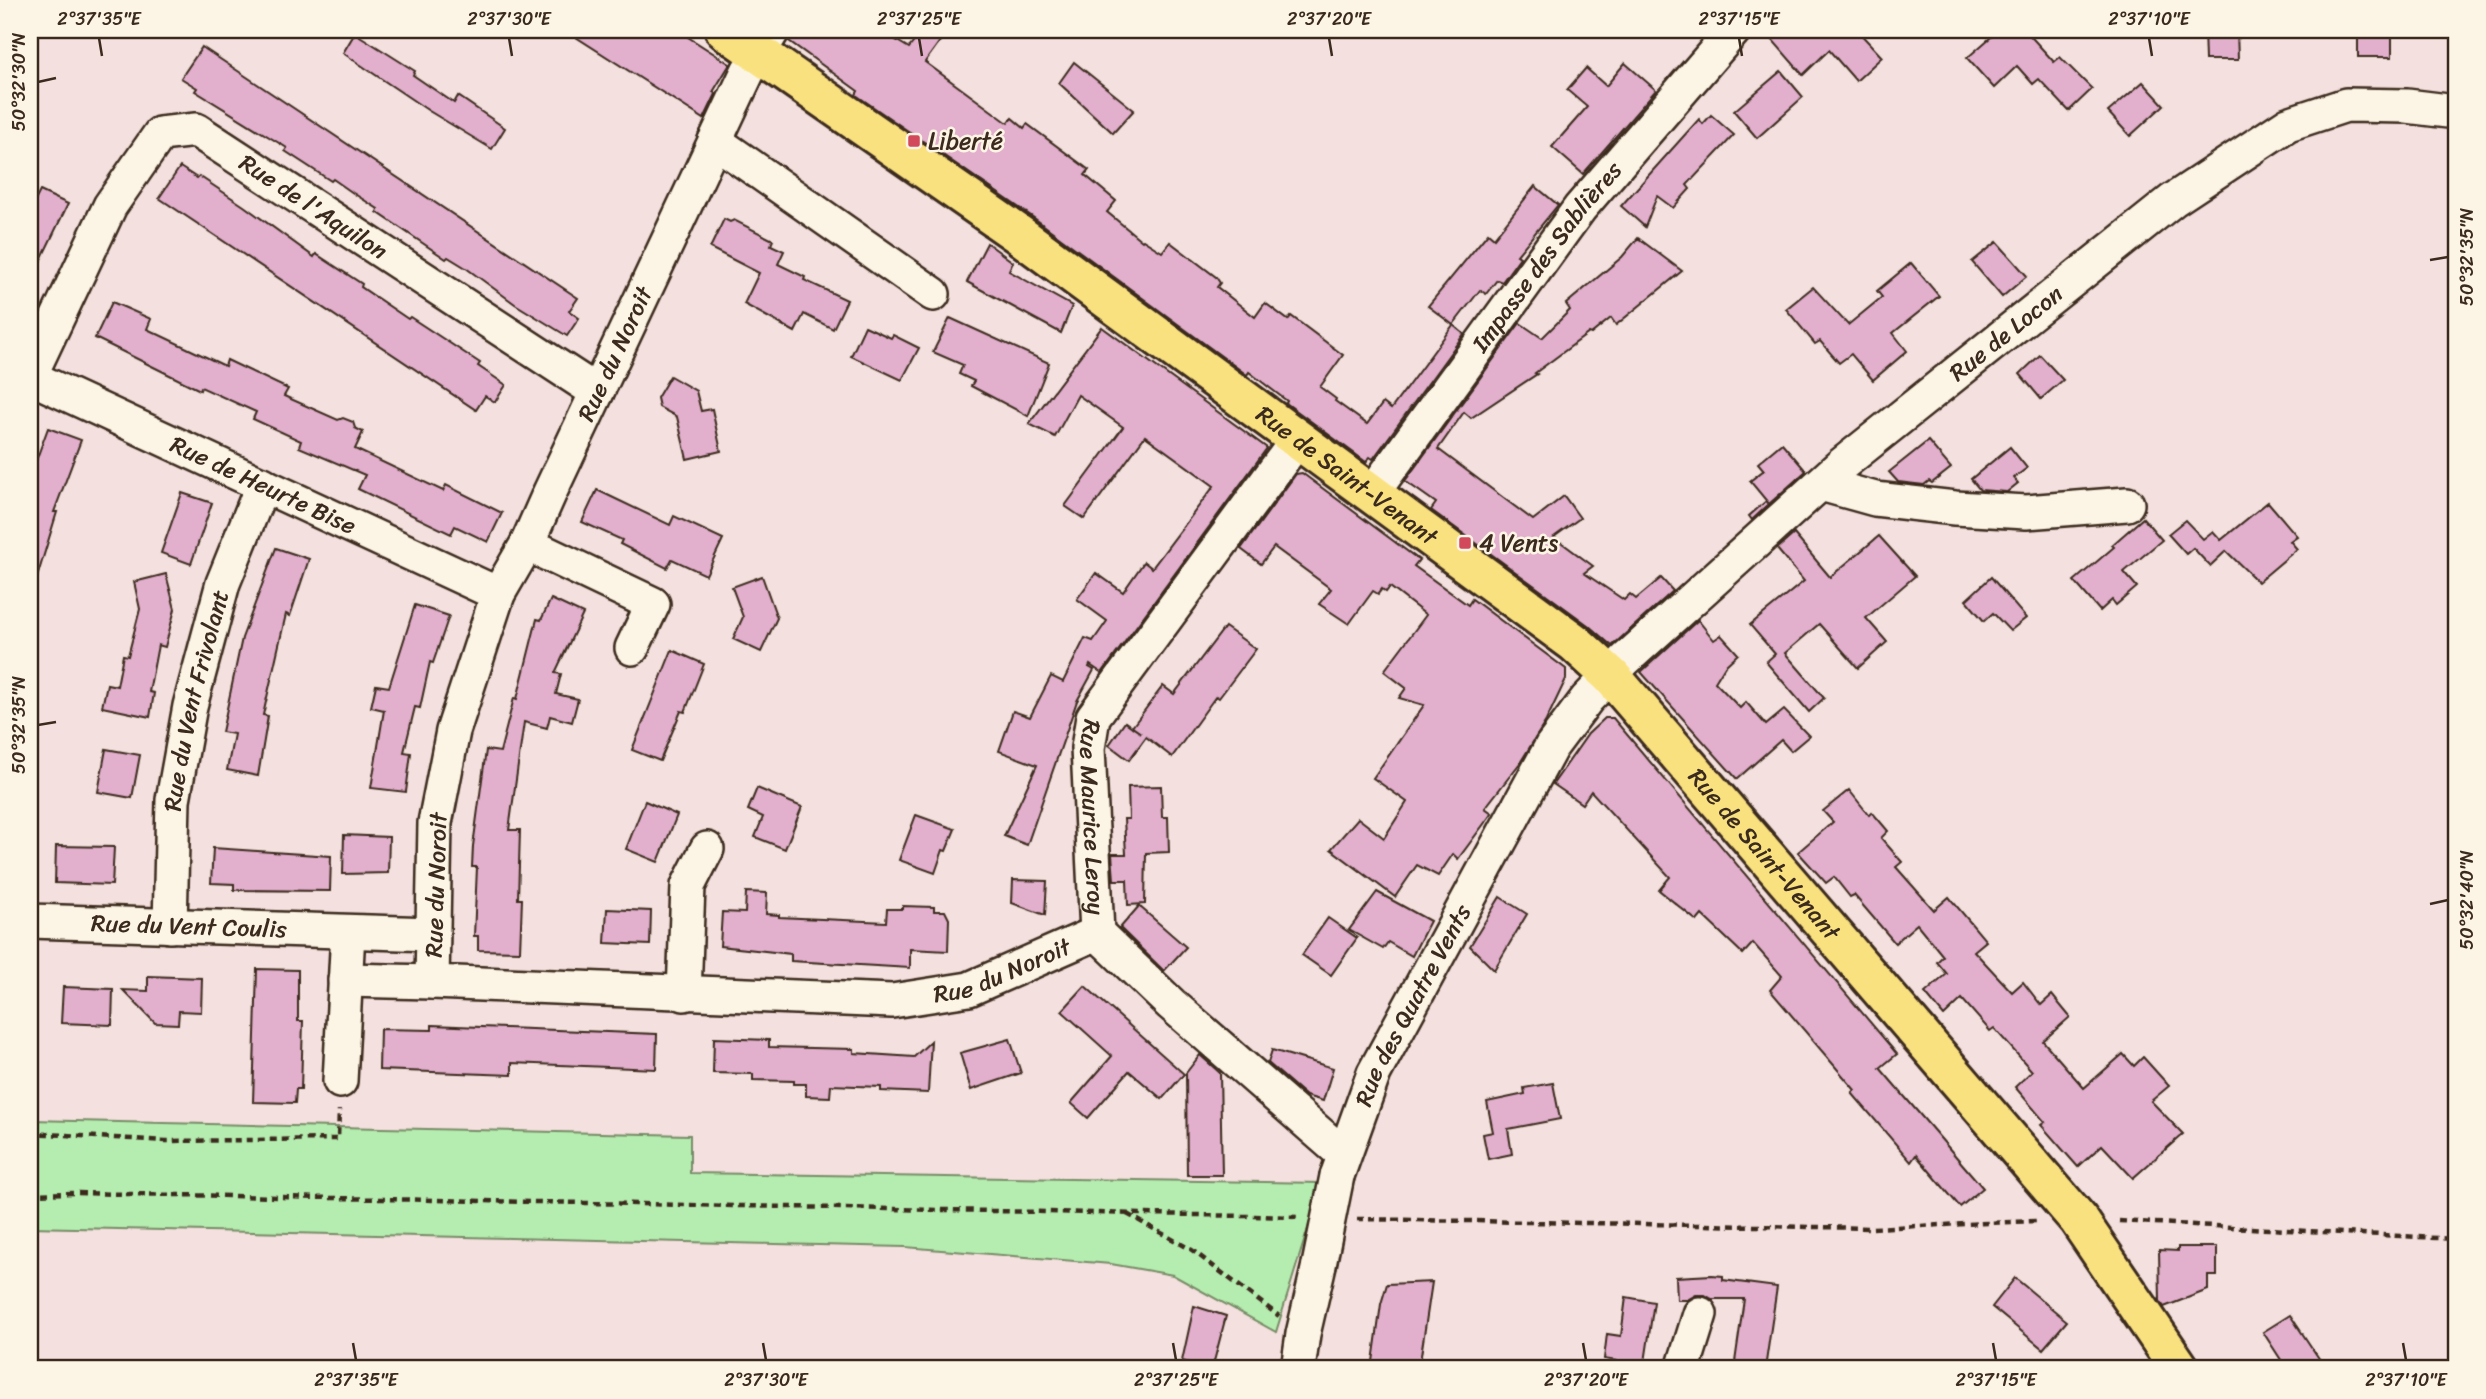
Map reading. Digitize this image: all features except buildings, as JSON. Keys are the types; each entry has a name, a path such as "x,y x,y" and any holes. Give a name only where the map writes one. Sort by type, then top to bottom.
{"main road":[{"name":"Rue de Saint-Venant","path":"725,30 766,41 1021,236 1575,643 1611,676 2078,1219 2180,1369"}],"street":[{"name":"Impasse des Sablières","path":"1371,495 1580,208 1734,30"},
{"name":"Rue du Noroit","path":"766,41 715,141 527,544 498,594 453,731 437,810 432,982 892,1001 969,989 1097,933"},
{"name":"Rue de Locon","path":"1611,676 1625,660 1821,484 2173,200 2288,124 2346,105 2407,106 2456,112"},
{"name":"Rue de l'Aquilon","path":"30,377 110,206 160,134 196,130 597,392"},
{"path":"715,141 933,294"},
{"name":"Rue de Heurte Bise","path":"30,377 498,594"},
{"name":"Rue Maurice Leroy","path":"1298,439 1093,717 1088,748 1097,933 1340,1165"},
{"name":"Rue du Vent Frivolant","path":"170,926 173,800 190,706 223,583 263,484"},
{"path":"1821,484 1875,499 1955,508 2026,512 2127,504"},
{"path":"527,544 653,604 632,648"},
{"name":"Rue des Quatre Vents","path":"1298,1369 1303,1334 1340,1165 1374,1073 1551,747 1587,699 1611,676"},
{"path":"684,993 688,886 707,849"},
{"name":"Rue du Vent Coulis","path":"30,921 432,934"},
{"path":"340,1081 348,932"},
{"path":"345,980 432,982"},
{"path":"1683,1369 1700,1314"}],"path":[{"path":"30,1133 166,1141 338,1139 340,1081"},
{"path":"30,1194 1307,1217"},
{"path":"1126,1213 1192,1250 1303,1334"},
{"path":"1347,1219 1871,1228 2078,1219 2358,1236 2456,1239"}],"green space":[{"path":"30,1120 690,1135 690,1173 1322,1183 1276,1332 1173,1275 1111,1264 905,1247 30,1227"}],"place":[{"name":"Liberté","path":"914,141"},
{"name":"4 Vents","path":"1465,543"}]}
